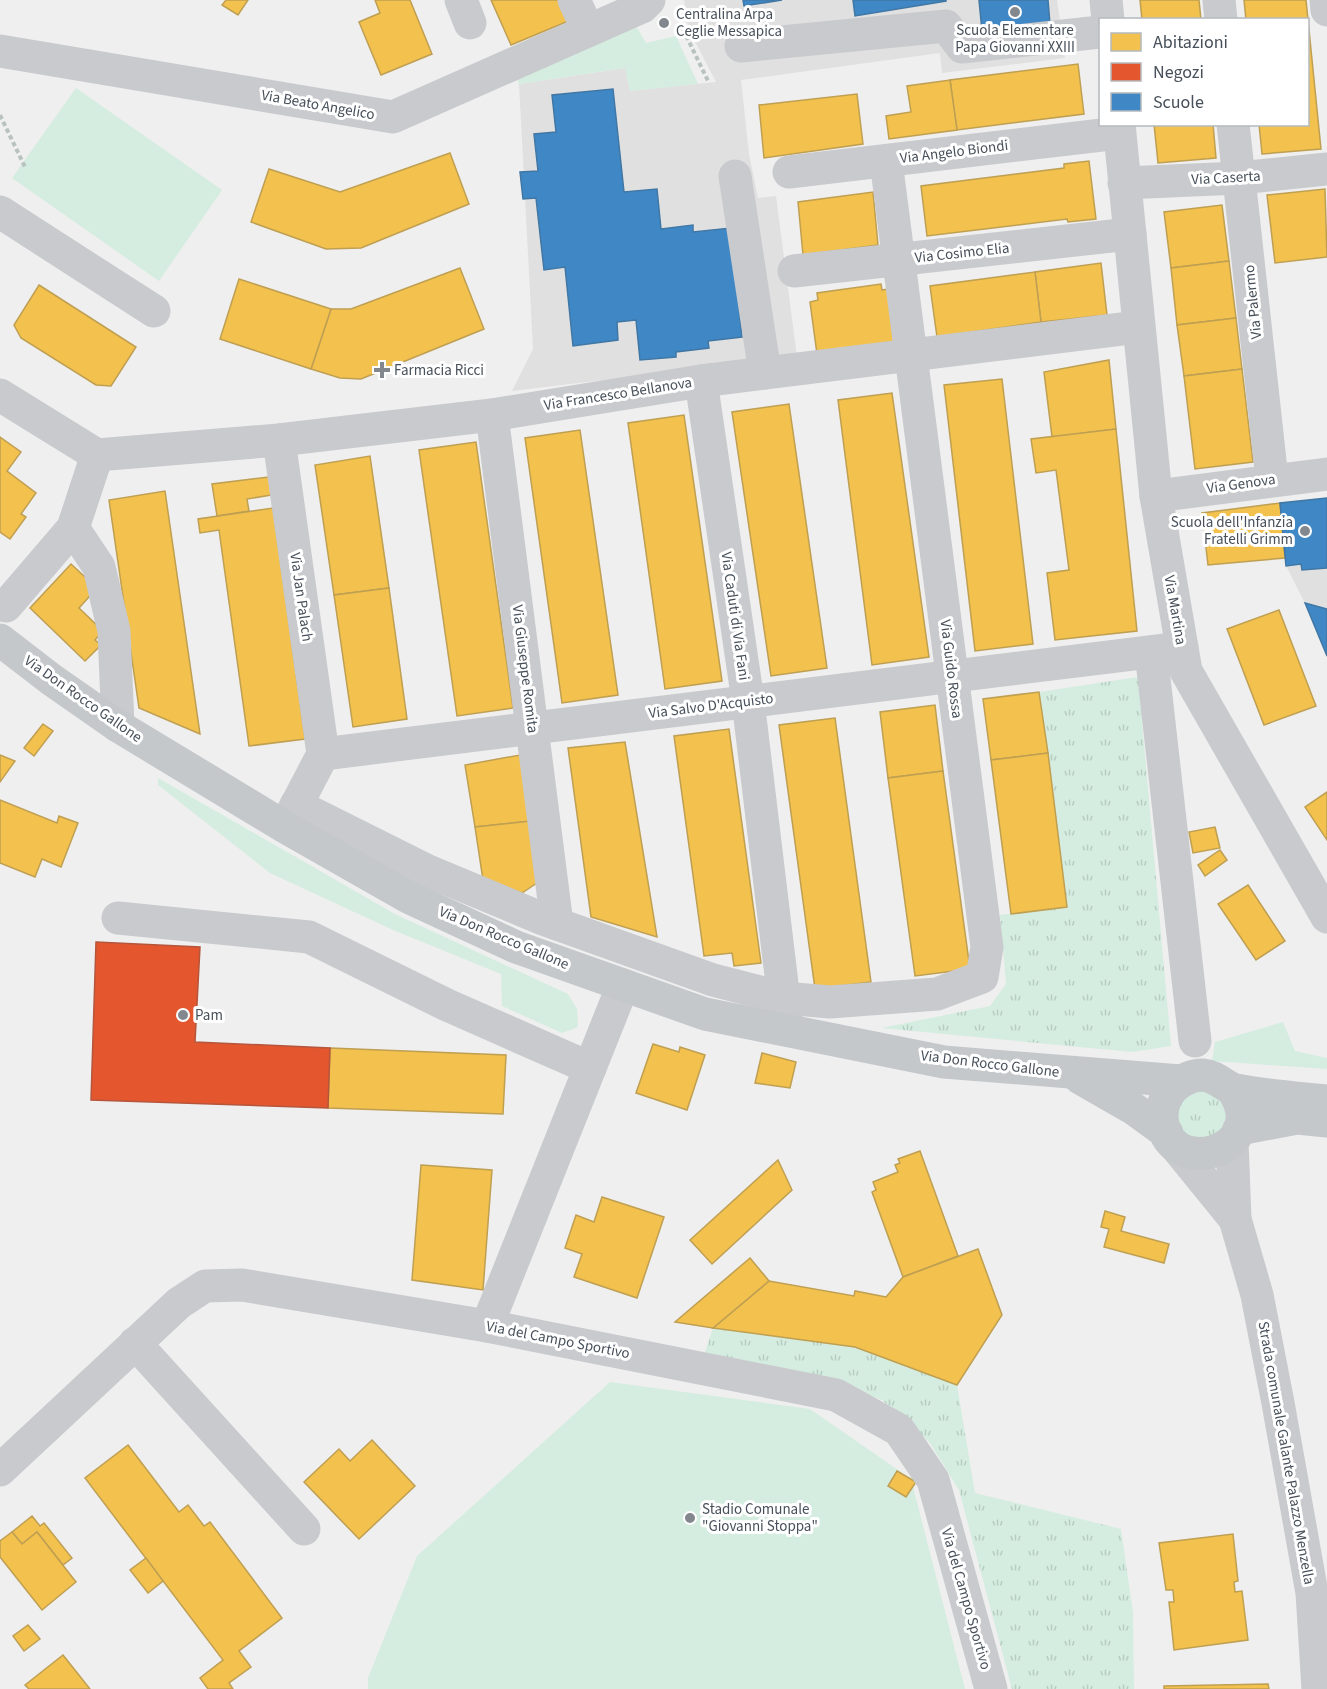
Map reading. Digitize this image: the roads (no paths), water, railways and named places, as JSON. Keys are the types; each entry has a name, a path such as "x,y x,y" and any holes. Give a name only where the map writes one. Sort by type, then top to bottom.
{"main road":[{"name":"Via Don Rocco Gallone","path":"0,640 118,726 291,816 408,897 516,947 705,1014 944,1062 1181,1081"},
{"path":"1073,1074 1134,1109 1170,1138 1197,1154 1210,1154 1236,1135 1297,1118 1327,1121"},
{"path":"1170,1138 1162,1122 1165,1099 1181,1081 1202,1075 1224,1082 1232,1089 1241,1108 1236,1135"},
{"path":"1232,1089 1327,1101"}],"street":[{"path":"574,0 588,30"},
{"name":"Via Beato Angelico","path":"0,51 393,117 642,7 649,0"},
{"path":"1106,0 1108,18"},
{"path":"1219,0 1221,18"},
{"path":"1326,0 1327,10"},
{"path":"741,46 946,26 962,47 1099,32"},
{"name":"Via Palermo","path":"1233,126 1272,479"},
{"name":"Via Angelo Biondi","path":"789,172 1119,129"},
{"name":"Via Martina","path":"1119,129 1156,496 1166,650 1186,671 1327,916"},
{"name":"Via Guido Rossa","path":"783,998 830,1002 937,994 982,977 987,947 909,355 886,160"},
{"name":"Via Caserta","path":"1125,183 1239,178 1327,169"},
{"path":"735,176 765,373"},
{"path":"0,212 153,311"},
{"name":"Via Cosimo Elia","path":"794,271 1130,234"},
{"name":"Via Francesco Bellanova","path":"97,455 279,440 492,415 701,381 1138,327"},
{"name":"Via Caduti di Via Fani","path":"701,381 748,701 788,1030"},
{"path":"0,395 97,455 73,528 6,606"},
{"name":"Via Giuseppe Romita","path":"492,415 557,924"},
{"name":"Via Jan Palach","path":"279,440 323,754"},
{"name":"Via Genova","path":"1156,496 1272,479 1327,474"},
{"path":"73,528 99,567 114,631 118,726"},
{"path":"1166,650 1195,1041"},
{"name":"Via Salvo D'Acquisto","path":"323,754 1166,650"},
{"path":"323,754 291,816 557,924 713,980 783,998"},
{"path":"118,918 309,938 447,1005 590,1068"},
{"path":"488,1326 623,985"},
{"name":"Strada comunale Galante Palazzo Menzella","path":"1236,1135 1234,1219 1257,1295 1312,1593 1318,1689"},
{"name":"Strada comunale Galante Palazzo Menzella","path":"1170,1138 1234,1219"},
{"name":"Via del Campo Sportivo","path":"0,1470 179,1302 205,1286 242,1285 488,1326 836,1395 899,1430 933,1480 992,1689"},
{"path":"135,1343 304,1529"}],"place":[{"name":"Scuola Elementare Papa Giovanni XXIII","path":"1015,12"},
{"name":"Centralina Arpa Ceglie Messapica","path":"664,23"},
{"name":"Farmacia Ricci","path":"382,370"},
{"name":"Scuola dell'Infanzia Fratelli Grimm","path":"1305,531"},
{"name":"Pam","path":"183,1015"},
{"name":"Stadio Comunale \"Giovanni Stoppa\"","path":"690,1518"}]}
